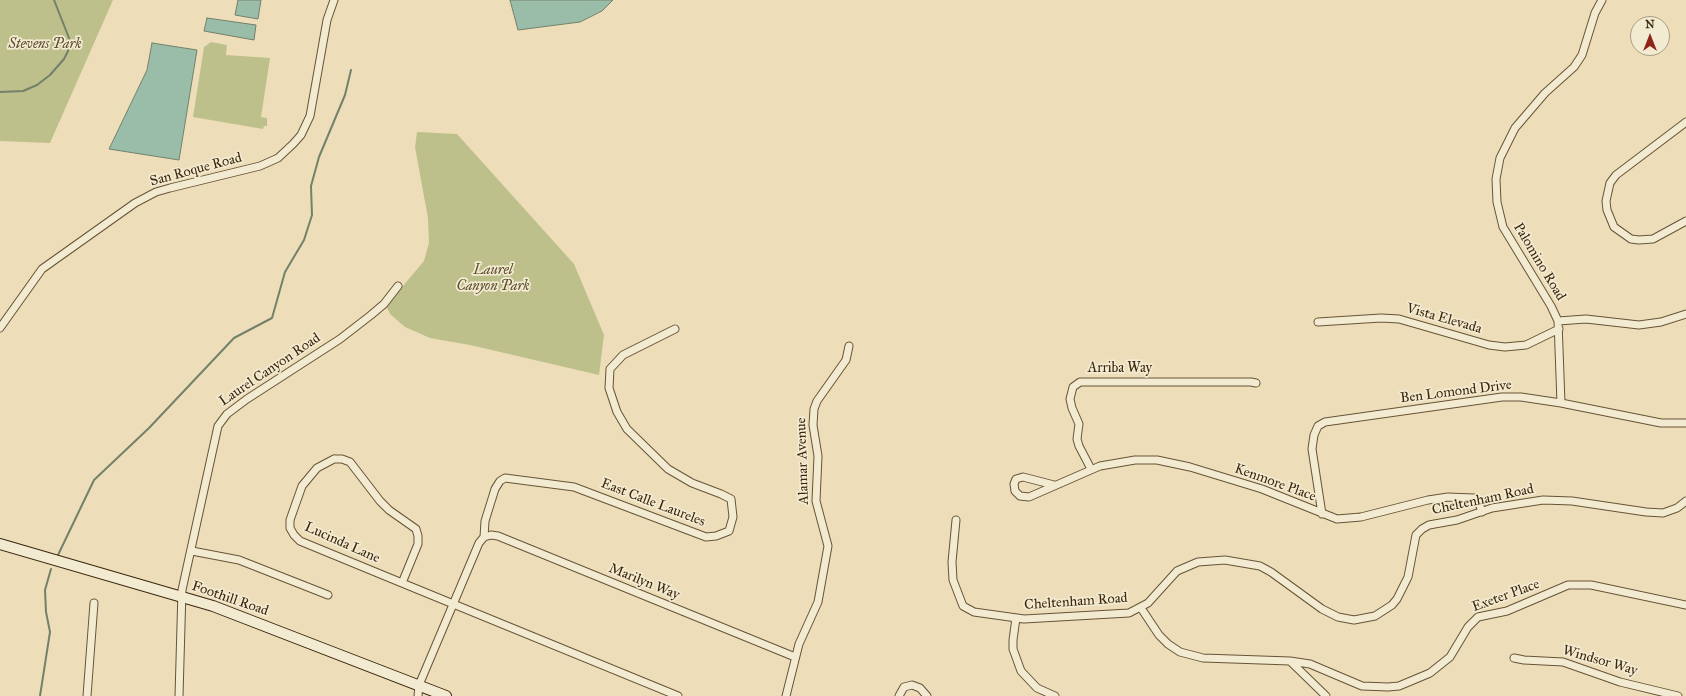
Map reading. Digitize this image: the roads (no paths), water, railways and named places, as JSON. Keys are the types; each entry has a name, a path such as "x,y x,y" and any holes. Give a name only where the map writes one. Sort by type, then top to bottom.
{"main road":[{"name":"Foothill Road","path":"0,544 182,597 241,616 446,696"}],"street":[{"name":"San Roque Road","path":"0,328 42,269 135,202 156,192 260,166 278,158 293,144 301,135 310,116 327,20 334,0"},
{"name":"Palomino Road","path":"1561,403 1558,321 1551,306 1503,227 1497,202 1497,167 1516,128 1523,118 1545,93 1574,67 1578,61 1602,0"},
{"path":"1686,122 1616,176 1607,192 1606,201 1607,210 1614,227 1631,239 1653,239 1686,221"},
{"name":"Laurel Canyon Road","path":"179,696 182,597 184,579 192,551 216,434 222,420 248,399 340,339 384,304 398,286"},
{"path":"1558,321 1586,319 1638,325 1661,322 1686,314"},
{"name":"Vista Elevada","path":"1318,322 1381,318 1399,319 1483,344 1505,347 1526,345 1559,329"},
{"name":"East Calle Laureles","path":"418,696 419,685 479,543 484,537 485,521 495,489 500,481 505,478 574,487 706,537 716,536 729,531 733,517 731,499 692,483 668,469 627,429 617,412 609,388 610,369 623,355 675,330"},
{"name":"Alamar Avenue","path":"786,696 799,644 818,602 828,546 816,501 818,456 813,425 814,409 817,401 846,360 849,346"},
{"name":"Arriba Way","path":"1092,469 1079,446 1077,439 1079,424 1070,399 1073,387 1080,382 1256,383"},
{"name":"Ben Lomond Drive","path":"1322,514 1312,449 1314,435 1318,426 1322,423 1488,398 1521,397 1561,403 1661,423 1686,423"},
{"name":"Lucinda Lane","path":"402,583 418,544 416,529 389,510 350,462 338,458 326,462 310,476 298,495 290,520 290,528 300,541 402,583 453,604 678,696"},
{"name":"Kenmore Place","path":"1054,486 1023,477 1016,479 1014,484 1015,491 1020,496 1028,497 1054,486 1092,469 1100,466 1135,460 1157,460 1175,463 1262,489 1337,519 1361,517 1428,500 1448,497 1474,498 1479,504 1482,512"},
{"name":"Cheltenham Road","path":"1055,696 1038,688 1022,671 1014,649 1013,640 1016,618 1129,613 1141,608 1152,600 1162,586 1176,571 1198,562 1225,560 1248,563 1271,572 1310,602 1334,615 1354,620 1368,618 1382,612 1392,605 1404,588 1408,577 1415,539 1419,532 1436,523 1457,520 1492,508 1543,500 1557,500 1663,513 1677,508 1686,501"},
{"path":"956,520 953,554 953,580 963,606 974,612 1016,618"},
{"name":"Marilyn Way","path":"484,537 490,535 498,536 795,657"},
{"path":"192,551 239,560 328,595"},
{"name":"Exeter Place","path":"1141,608 1159,635 1168,644 1185,654 1203,658 1290,661 1310,664 1362,686 1388,688 1410,682 1430,673 1450,657 1468,627 1478,617 1508,612 1568,585 1591,585 1623,593 1686,605"},
{"path":"87,696 94,602"},
{"name":"Windsor Way","path":"1514,658 1563,662 1620,682 1678,696"},
{"path":"1290,661 1326,696"},
{"path":"899,696 904,687 912,685 920,688 927,696"}],"waterway":[{"path":"0,92 23,91 37,85 50,75 64,59 68,51 69,38 54,0"},
{"path":"58,555 94,480 149,428 234,338 272,318 285,272 304,240 312,215 311,186 319,157 345,95 351,70"},
{"path":"40,696 50,632 46,612 45,590 51,569"}],"park label":[{"name":"Stevens Park","path":"45,45"},
{"name":"Laurel Canyon Park","path":"493,280"}]}
